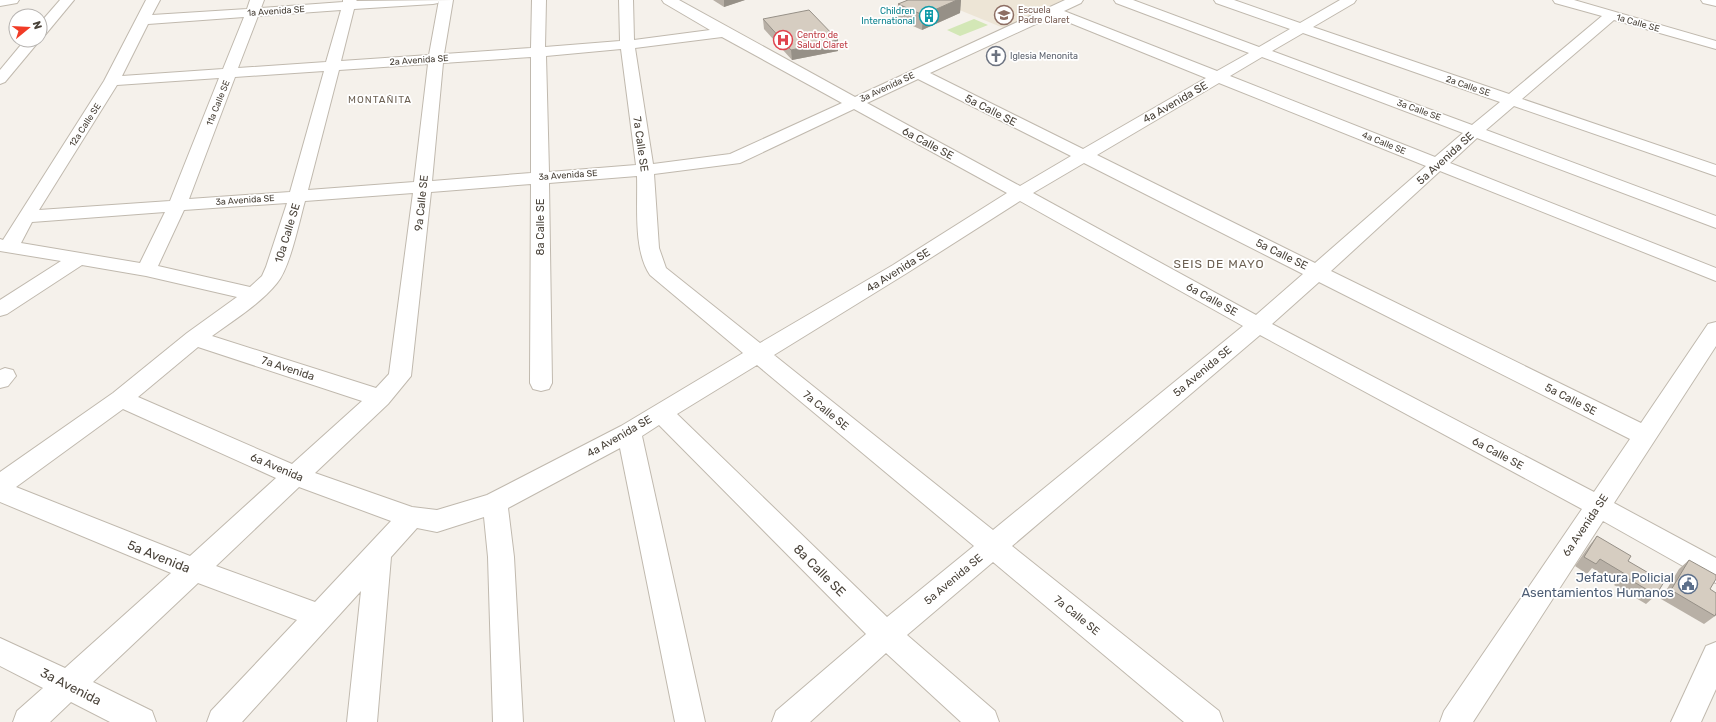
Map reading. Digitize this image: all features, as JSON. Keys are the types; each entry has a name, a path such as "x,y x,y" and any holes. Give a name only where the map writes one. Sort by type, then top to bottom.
{"street":[{"path":"0,9 8,0"},
{"path":"0,2 12,0"},
{"path":"48,23 67,0"},
{"name":"12a Calle SE","path":"5,245 26,217 112,81 153,0"},
{"name":"1a Avenida SE","path":"143,20 255,6 433,0"},
{"name":"9a Calle SE","path":"28,722 380,398 400,376 423,185 436,59 446,0"},
{"name":"8a Calle SE","path":"539,0 537,52 540,178 539,342 541,383"},
{"name":"7a Calle SE","path":"626,0 627,44 645,170 649,248 656,271 758,356 1208,722"},
{"name":"6a Calle SE","path":"669,0 724,32 1020,193 1258,325 1598,506 1716,572"},
{"name":"3a Avenida SE","path":"26,217 423,185 645,170 734,159 1076,0"},
{"name":"3a Calle SE","path":"1121,0 1262,51 1716,222"},
{"name":"2a Calle SE","path":"1221,0 1716,172"},
{"name":"4a Avenida SE","path":"424,519 495,503 629,432 758,356 1020,193 1349,0"},
{"name":"1a Calle SE","path":"1560,0 1716,45"},
{"path":"1708,0 1716,2"},
{"name":"10a Calle SE","path":"0,485 121,399 195,338 254,294 270,279 276,267 298,196 350,3"},
{"name":"11a Calle SE","path":"146,270 178,204 230,74 255,6"},
{"name":"4a Calle SE","path":"1052,11 1716,275"},
{"name":"5a Avenida SE","path":"787,722 886,635 1258,325 1475,131 1612,15"},
{"name":"2a Avenida SE","path":"112,81 537,52 655,42 724,32"},
{"path":"0,79 26,48"},
{"name":"5a Calle SE","path":"918,73 1645,436"},
{"path":"5,245 146,270 254,294"},
{"path":"0,309 80,258"},
{"name":"6a Avenida SE","path":"1455,722 1716,328"},
{"name":"7a Avenida","path":"195,338 380,398"},
{"name":"6a Avenida","path":"121,399 296,476 424,519"},
{"name":"8a Calle SE","path":"661,412 886,635 984,722"},
{"path":"629,432 690,722"},
{"name":"5a Avenida","path":"0,491 194,570 319,616"},
{"path":"495,503 501,557 508,722"},
{"path":"222,722 378,553 424,519"},
{"path":"362,722 378,553"},
{"name":"3a Avenida","path":"0,651 141,722"},
{"path":"1686,722 1716,655"}],"shaded area":[{"name":"Escuela Padre Claret","path":"935,0 1069,0 1006,29"}],"green space":[{"path":"974,19 988,25 960,36 947,30"}],"building":[{"path":"908,0 957,0 923,15 898,4"},
{"path":"809,10 838,40 791,50 763,19"},
{"path":"1597,536 1631,556 1628,561 1664,582 1656,595 1624,576 1625,574 1600,559 1596,564 1584,557"},
{"path":"1689,560 1716,575 1716,579 1710,589 1716,593 1715,616 1671,590"}],"place":[{"name":"Escuela Padre Claret","path":"1004,15"},
{"name":"Children International","path":"929,16"},
{"name":"Centro de Salud Claret","path":"783,40"},
{"name":"Iglesia Menonita","path":"996,56"},
{"name":"Jefatura Policial Asentamientos Humanos","path":"1688,584"}],"district":[{"name":"MONTAÑITA","path":"380,99"},
{"name":"SEIS DE MAYO","path":"1219,264"}]}
